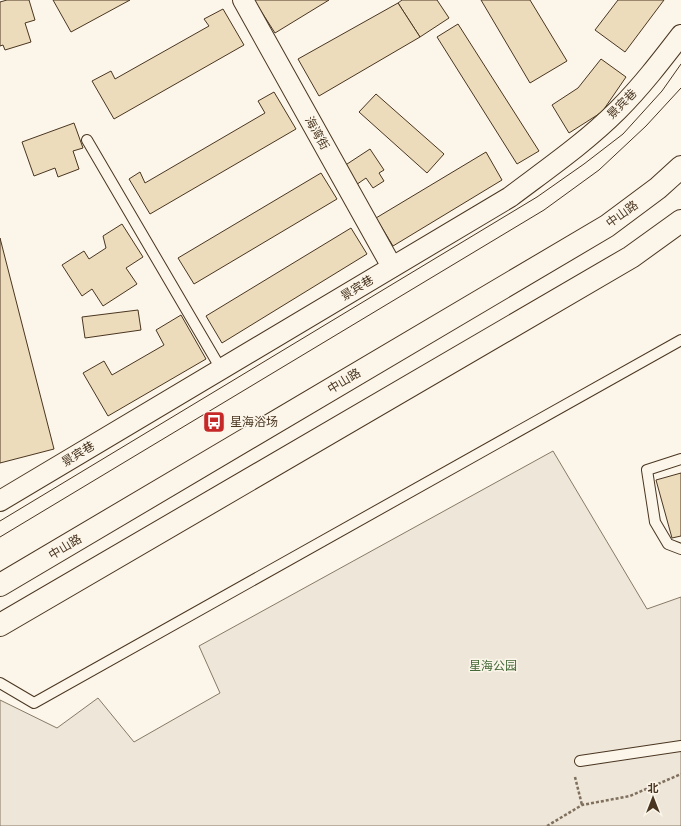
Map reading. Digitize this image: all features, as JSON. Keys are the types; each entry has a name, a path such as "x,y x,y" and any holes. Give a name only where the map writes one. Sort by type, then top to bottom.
{"highway":[{"name":"中山路","path":"0,585 607,226 658,188 681,167"},
{"path":"0,625 631,257 681,220"},
{"path":"0,579 21,572"}],"street":[{"name":"海湾街","path":"243,0 392,267"},
{"name":"景宾巷","path":"0,501 510,196 569,153 617,111 647,79 681,35"}],"lane":[{"path":"87,140 221,369"},
{"path":"0,683 34,703 681,340"},
{"path":"681,459 647,470 655,522 668,544 681,549"},
{"path":"580,761 681,746"}],"path":[{"path":"580,761 574,776 582,805"},
{"path":"547,826 582,805 630,796 681,774"}],"green space":[{"name":"星海公园","path":"553,451 647,609 681,597 681,826 0,826 0,700 57,728 98,698 134,742 220,693 199,646"}],"building":[{"path":"7,0 29,0 35,20 25,23 31,42 5,50 3,45 0,46 0,2"},
{"path":"53,0 130,0 71,32"},
{"path":"254,0 329,0 275,33"},
{"path":"402,0 437,0 449,18 420,37 398,3"},
{"path":"481,0 530,0 567,61 530,83"},
{"path":"618,0 664,0 625,52 595,30"},
{"path":"398,3 420,37 319,96 298,59"},
{"path":"223,9 244,45 114,119 92,81 111,71 115,79 209,26 204,19"},
{"path":"458,24 539,151 517,164 437,37"},
{"path":"601,59 626,77 602,112 569,133 552,105 578,88"},
{"path":"274,92 296,129 150,214 129,179 140,172 145,183 265,113 258,101"},
{"path":"376,94 444,154 427,173 359,112"},
{"path":"74,123 83,148 73,151 79,169 58,177 55,168 34,176 22,142"},
{"path":"370,149 384,170 379,173 384,181 373,188 366,178 353,187 341,168"},
{"path":"486,152 502,180 393,246 376,218"},
{"path":"321,173 337,199 194,284 178,258"},
{"path":"122,224 143,257 126,268 137,284 103,306 92,289 82,296 62,265 84,251 89,259 106,248 103,236"},
{"path":"351,228 367,254 222,343 206,316"},
{"path":"0,238 54,449 0,463"},
{"path":"138,310 141,330 85,338 82,317"},
{"path":"181,315 206,359 108,416 83,373 104,361 112,375 164,345 156,330"},
{"path":"681,473 681,536 672,538 656,480"}],"tram line":[{"path":"0,521 537,197 623,134 662,91 681,64"},
{"path":"0,537 544,210 599,170 646,126 681,88"}],"place":[{"name":"星海浴场","path":"214,422"}]}
